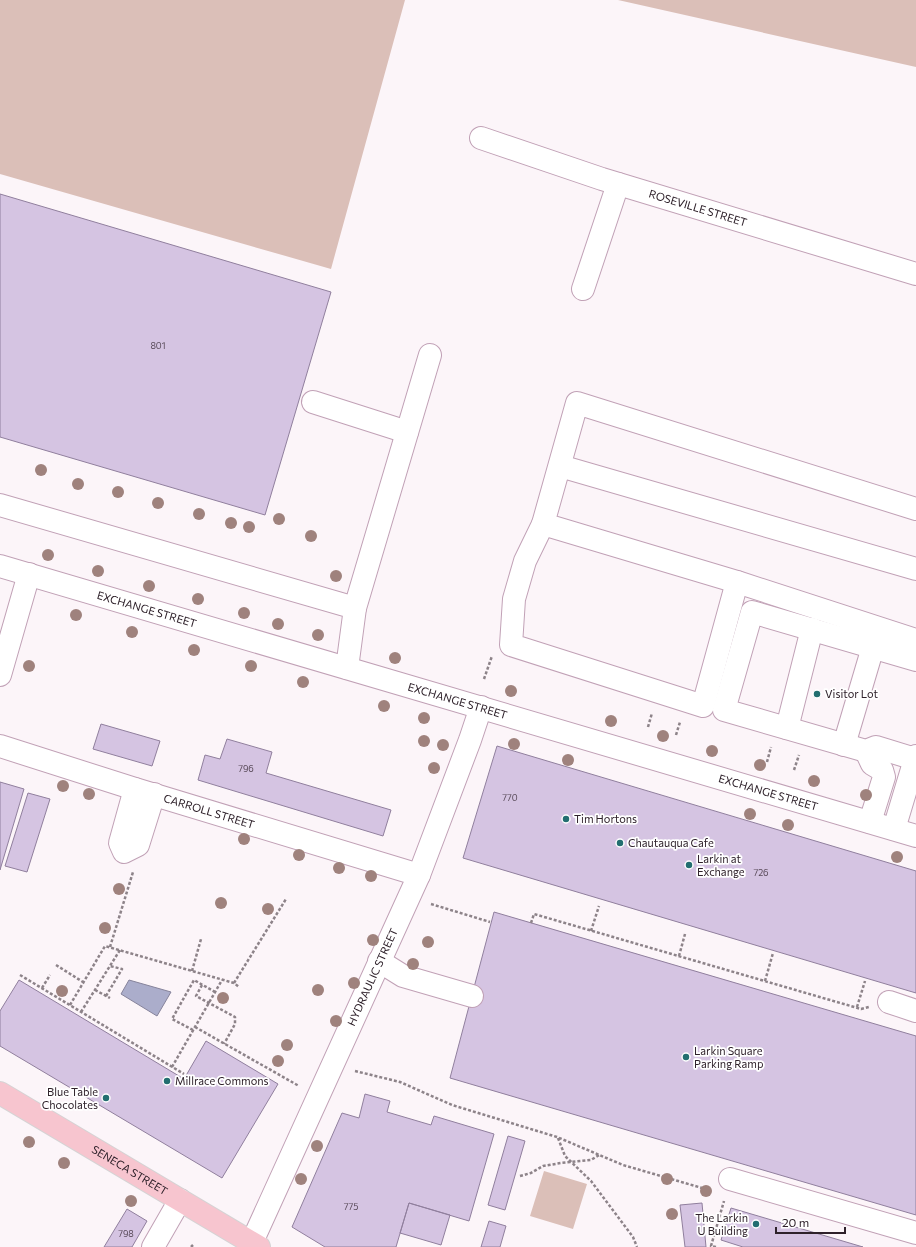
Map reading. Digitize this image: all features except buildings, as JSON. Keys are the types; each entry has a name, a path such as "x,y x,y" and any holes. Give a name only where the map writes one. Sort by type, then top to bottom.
{"main road":[{"name":"SENECA STREET","path":"0,1093 255,1245"}],"street":[{"name":"ROSEVILLE STREET","path":"481,138 618,184 916,274"},
{"path":"583,289 618,184"},
{"path":"347,668 355,608 430,355"},
{"path":"313,402 407,432"},
{"path":"737,582 703,706 511,645 514,599 525,561 543,524 577,403 916,509"},
{"path":"560,466 916,569"},
{"path":"0,505 355,608"},
{"path":"543,524 737,582 916,640"},
{"name":"EXCHANGE STREET","path":"0,566 916,836"},
{"path":"0,675 29,574"},
{"path":"894,829 916,757 876,747 866,752 724,710 752,612 916,660"},
{"path":"787,728 812,629"},
{"path":"844,745 873,647"},
{"name":"HYDRAULIC STREET","path":"255,1245 379,961 419,875 470,740 480,707"},
{"name":"CARROLL STREET","path":"0,746 419,875"},
{"path":"866,752 872,764 882,770 884,777 870,822"},
{"path":"379,961 403,976 472,996"},
{"path":"889,1002 916,1011"},
{"path":"728,1187 916,1233"},
{"path":"153,1247 180,1200"}],"path":[{"path":"484,679 490,657"},
{"path":"648,727 649,723"},
{"path":"676,735 677,731"},
{"path":"767,762 768,758"},
{"path":"794,770 796,766"},
{"path":"110,947 135,867"},
{"path":"234,984 286,899"},
{"path":"430,903 490,922"},
{"path":"591,931 599,906"},
{"path":"531,923 534,914 861,1009"},
{"path":"266,931 270,934"},
{"path":"679,956 685,934"},
{"path":"192,971 201,939"},
{"path":"70,1005 105,946 222,980 239,987"},
{"path":"81,1012 120,950"},
{"path":"765,981 773,953"},
{"path":"56,965 83,982"},
{"path":"106,996 122,969 110,966"},
{"path":"20,975 184,1074"},
{"path":"42,988 50,975"},
{"path":"193,1030 172,1019 194,980 215,992"},
{"path":"172,1067 222,980"},
{"path":"856,1007 865,981"},
{"path":"202,985 196,996 235,1017 235,1024 224,1044"},
{"path":"95,990 110,998"},
{"path":"195,1027 299,1086"},
{"path":"354,1070 400,1082 452,1105 557,1137 623,1165 712,1190"},
{"path":"557,1137 565,1156 591,1181 633,1237 637,1247"},
{"path":"520,1176 531,1173 543,1166 591,1160 599,1155"},
{"path":"716,1247 711,1246 728,1187"}],"shaded area":[{"path":"0,0 405,0 331,269 0,174"},
{"path":"618,0 916,0 916,67"},
{"path":"544,1171 587,1184 573,1229 530,1216"}],"water":[{"path":"129,980 171,992 157,1016 121,994"}],"place":[{"name":"Visitor Lot","path":"817,694"},
{"name":"Tim Hortons","path":"566,819"},
{"name":"Chautauqua Cafe","path":"620,843"},
{"name":"Larkin at Exchange","path":"689,865"},
{"name":"Larkin Square Parking Ramp","path":"686,1057"},
{"name":"Millrace Commons","path":"167,1081"},
{"name":"Blue Table Chocolates","path":"106,1098"},
{"name":"The Larkin U Building","path":"756,1224"}]}
